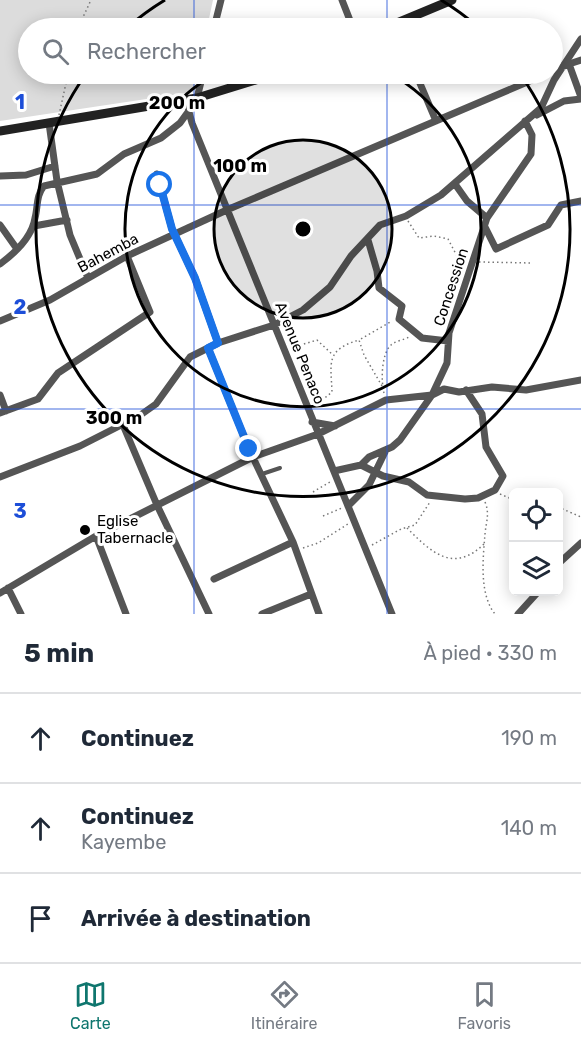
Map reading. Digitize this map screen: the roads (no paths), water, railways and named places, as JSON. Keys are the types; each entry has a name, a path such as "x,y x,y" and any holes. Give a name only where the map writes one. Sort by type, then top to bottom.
{"main road":[{"path":"411,18 452,0"},
{"path":"0,131 197,98 242,84"}],"street":[{"path":"216,18 221,0"},
{"path":"342,0 348,18"},
{"path":"563,70 581,39"},
{"path":"563,66 581,60"},
{"path":"0,477 69,451 123,425 156,404 190,357 218,343 274,325 303,310 330,286 359,247 380,225 406,216 430,203 532,117 564,101 581,98 566,65"},
{"path":"197,98 200,84"},
{"path":"420,84 436,121"},
{"name":"Bahemba","path":"0,321 50,300 128,255 177,235 229,209 523,84"},
{"path":"532,117 543,106 555,84"},
{"name":"Avenue Penaco","path":"186,100 188,112 229,209 312,422 392,614"},
{"path":"0,264 17,249 34,225 41,189 57,181 97,174 134,148 161,138 180,123 188,112"},
{"path":"53,122 57,181 66,220 88,278"},
{"name":"Concession","path":"385,452 400,441 432,395 447,363 448,341 486,222 531,154 532,135 525,122"},
{"path":"0,176 26,175 55,166"},
{"path":"157,174 172,229 177,235 218,343"},
{"path":"455,184 486,222 496,249 548,225 561,205 581,201"},
{"path":"34,225 66,220"},
{"path":"0,225 17,249"},
{"path":"368,240 379,288 402,306 399,319 415,335 448,341"},
{"path":"0,395 3,412 39,399 58,373 150,312 128,255"},
{"path":"208,348 253,458 296,551 319,614"},
{"path":"0,593 96,536 157,505 253,458 318,434 386,400 432,395 444,389 466,390 492,387 526,390 581,380"},
{"path":"361,465 404,480 422,493 434,496 471,499 495,490 503,476 486,447 482,414 466,390"},
{"path":"312,422 335,426"},
{"path":"123,425 157,505 209,614"},
{"path":"336,475 385,452"},
{"path":"348,506 369,485 385,452"},
{"path":"96,536 126,614"},
{"path":"214,579 292,542"},
{"path":"563,559 581,543"},
{"path":"8,588 21,614"},
{"path":"262,614 311,594"},
{"path":"518,614 534,596"}],"lane":[{"path":"261,474 280,468"}],"place":[{"name":"Eglise Tabernacle","path":"85,530"}]}
